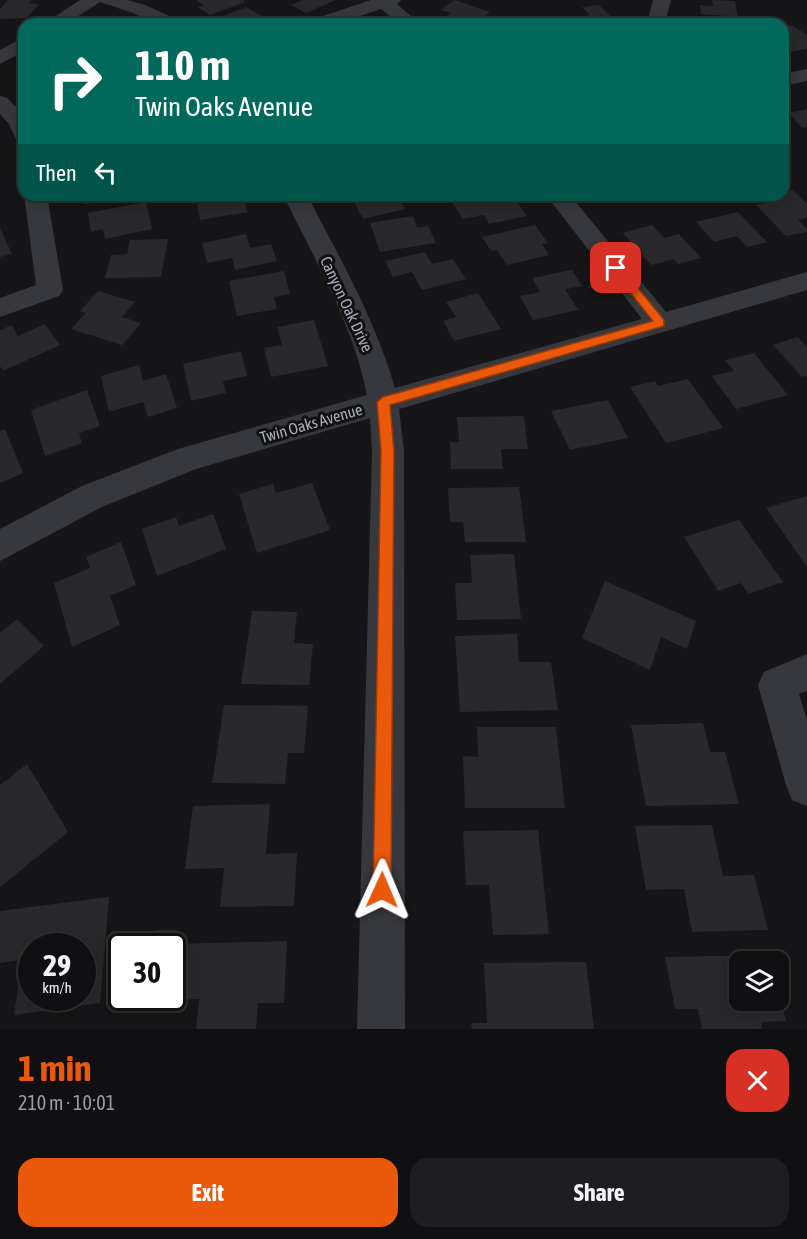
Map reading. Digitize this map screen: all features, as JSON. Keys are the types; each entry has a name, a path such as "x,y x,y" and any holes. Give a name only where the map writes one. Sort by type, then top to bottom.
{"street":[{"path":"63,18 92,0"},
{"path":"107,0 139,9 158,18"},
{"path":"659,18 662,0"},
{"path":"335,18 385,1 404,18"},
{"path":"0,58 18,47"},
{"path":"789,79 807,75"},
{"path":"0,102 18,121"},
{"path":"0,309 50,290 36,201"},
{"name":"Canyon Oak Drive","path":"298,201 362,330 371,354 383,402 388,451 381,1029"},
{"path":"563,201 660,323"},
{"name":"Twin Oaks Avenue","path":"0,546 93,496 159,469 383,402 807,281"},
{"path":"807,672 777,685 807,785"}],"building":[{"path":"8,0 32,0 29,3 39,4 27,18 0,19 0,9"},
{"path":"243,0 246,2 210,15 197,7 204,5 196,1"},
{"path":"303,0 336,0 306,13 291,5"},
{"path":"455,0 490,12 481,18 449,18 445,17 451,13 440,10"},
{"path":"712,0 735,1 738,17 701,14 700,5 713,6"},
{"path":"599,5 612,18 571,18 590,15 582,7"},
{"path":"246,7 265,18 218,18"},
{"path":"792,25 807,35 807,49 789,52 789,26"},
{"path":"807,109 807,127 802,128 789,113"},
{"path":"793,190 807,204 807,218 798,220 807,232 786,236 756,205 769,201 789,201 789,191"},
{"path":"84,201 100,201 85,204"},
{"path":"214,201 245,201 248,212 200,220 197,204"},
{"path":"354,201 400,201 405,209 363,219"},
{"path":"452,201 516,201 527,216 489,224 484,215 463,219"},
{"path":"146,202 152,229 105,239 103,229 91,232 88,213"},
{"path":"738,212 767,242 747,247 737,236 714,242 696,222"},
{"path":"413,216 417,228 428,226 436,243 380,252 370,223"},
{"path":"535,225 548,243 542,244 549,255 507,265 497,250 491,251 482,237"},
{"path":"652,225 664,238 679,234 701,258 678,264 674,259 651,265 623,233"},
{"path":"0,228 12,254 0,257"},
{"path":"246,234 250,248 271,244 277,261 235,270 232,258 207,263 202,243"},
{"path":"168,239 161,277 105,278 111,255 127,254 130,240"},
{"path":"425,252 432,264 453,259 466,279 422,290 412,272 393,277 385,261"},
{"path":"572,270 582,286 565,289 578,310 533,320 520,296 540,292 532,278"},
{"path":"284,271 290,294 274,297 277,309 237,316 229,281"},
{"path":"98,291 135,302 122,317 141,323 122,345 71,329 86,313 80,311"},
{"path":"478,293 501,329 454,341 443,321 456,317 446,302"},
{"path":"314,320 328,366 271,377 264,348 282,345 277,327"},
{"path":"45,324 60,345 3,371 0,366 0,330 12,325 18,336"},
{"path":"798,337 807,347 807,376 802,377 773,345"},
{"path":"241,351 247,376 223,381 226,393 191,401 183,364"},
{"path":"754,353 788,395 736,409 712,376 734,371 725,360"},
{"path":"139,365 143,381 166,374 177,408 148,417 143,402 109,412 101,376"},
{"path":"688,379 723,428 666,443 630,387 655,381 658,386"},
{"path":"87,390 100,426 79,433 82,443 45,456 31,410"},
{"path":"608,400 628,438 570,450 551,411"},
{"path":"524,416 528,449 501,449 503,469 451,469 450,442 459,442 457,417"},
{"path":"5,429 23,473 0,483 0,431"},
{"path":"312,483 330,530 257,553 239,494 273,484 276,493"},
{"path":"519,487 526,542 465,542 463,522 450,522 448,488"},
{"path":"807,496 807,567 766,508"},
{"path":"213,514 226,549 157,576 142,529 176,517 179,526"},
{"path":"739,520 783,582 748,594 741,583 718,591 684,537"},
{"path":"121,542 136,585 110,596 120,625 72,647 54,583 90,568 86,557"},
{"path":"514,554 521,619 457,620 455,583 472,583 470,555"},
{"path":"605,581 696,621 687,649 661,637 650,670 582,638"},
{"path":"252,611 297,612 294,643 313,644 309,685 241,684"},
{"path":"17,619 44,646 0,684 0,633"},
{"path":"517,634 519,662 551,662 558,710 460,712 455,636"},
{"path":"224,705 308,706 304,753 288,753 285,784 212,783"},
{"path":"703,723 710,752 725,752 739,804 646,806 631,725"},
{"path":"477,727 556,727 565,808 465,808 463,756 478,757"},
{"path":"27,764 68,832 0,887 0,785"},
{"path":"270,804 266,854 297,853 294,906 220,907 224,868 185,869 193,806"},
{"path":"712,825 723,876 754,875 768,930 692,932 684,889 646,890 635,826"},
{"path":"538,830 549,934 493,935 489,885 466,885 463,831"},
{"path":"109,897 100,1003 96,1004 96,933 18,933 18,961 0,963 0,911"},
{"path":"154,930 178,930 178,933 153,933"},
{"path":"287,941 284,1003 258,1003 256,1029 196,1029 199,999 186,999 186,944"},
{"path":"729,956 729,1011 784,1011 786,1021 761,1022 762,1029 702,1029 698,1009 675,1009 665,957"},
{"path":"586,962 594,1029 472,1029 471,1023 487,1023 484,963"},
{"path":"18,988 18,1011 43,1011 14,1015"}],"route":[{"path":"382,890 388,451 383,402 660,323 616,268"}]}
